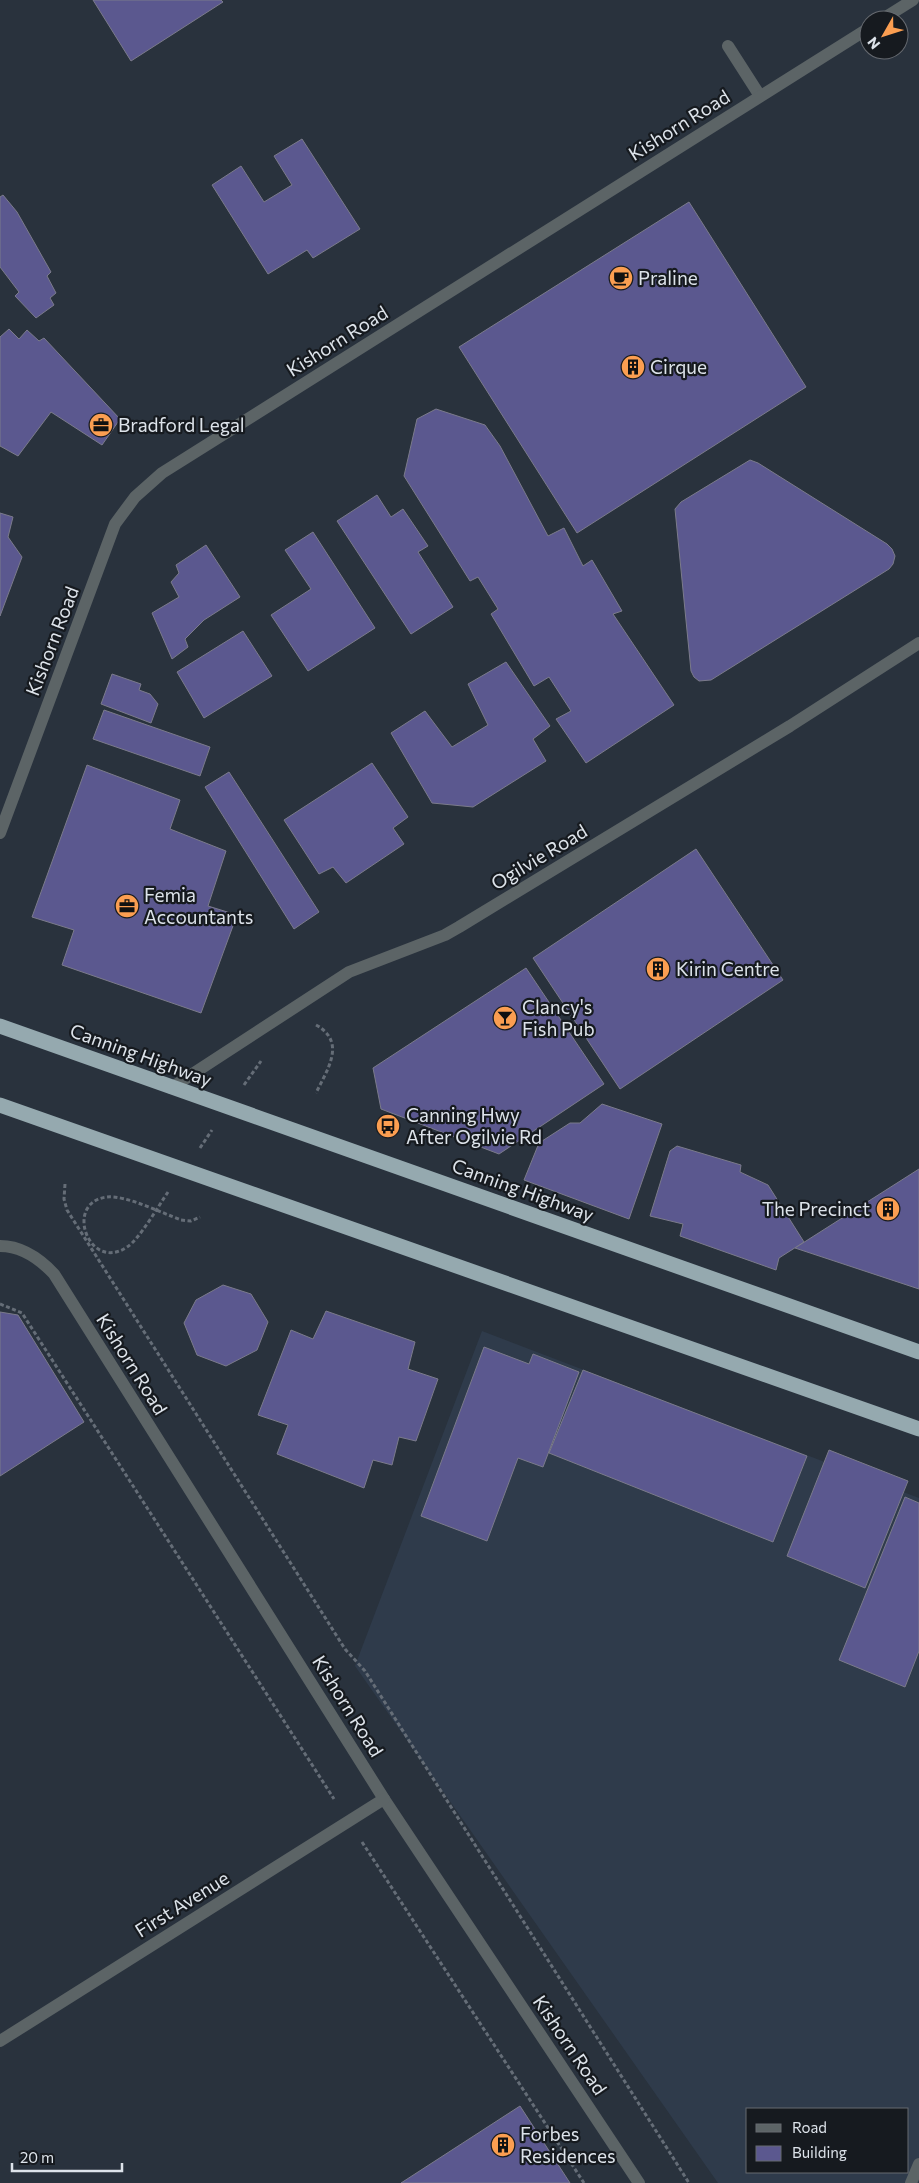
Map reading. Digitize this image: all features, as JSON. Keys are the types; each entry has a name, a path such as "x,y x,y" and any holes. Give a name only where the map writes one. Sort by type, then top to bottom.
{"highway":[{"name":"Canning Highway","path":"0,1026 919,1352"},
{"path":"0,1105 919,1429"}],"street":[{"path":"897,10 913,0"},
{"name":"Kishorn Road","path":"0,832 116,524 136,497 162,473 859,34"},
{"path":"728,46 760,96"},
{"name":"Ogilvie Road","path":"171,1088 349,972 460,927 790,726 919,643"},
{"name":"Kishorn Road","path":"0,1246 8,1246 26,1252 42,1261 54,1274 384,1799 639,2183"},
{"name":"First Avenue","path":"0,2041 384,1799"},
{"path":"911,2183 919,2164"}],"path":[{"path":"308,1023 325,1031 330,1038 333,1056 316,1093"},
{"path":"66,1184 64,1199 66,1210 345,1649 365,1671 689,2183"},
{"path":"141,1230 129,1246 112,1253 103,1252 89,1241 83,1224 90,1207 105,1198 123,1200 181,1220 191,1221 200,1216"},
{"path":"0,1304 22,1313 348,1822 584,2183"}],"shaded area":[{"path":"482,1331 919,1498 919,2183 718,2183 355,1666"}],"building":[{"path":"93,0 221,0 223,2 131,61"},
{"path":"302,139 360,229 313,258 307,250 268,274 212,185 241,166 264,202 292,185 274,156"},
{"path":"3,195 17,212 51,272 47,276 56,293 50,298 54,305 36,318 15,296 19,292 0,267 0,197"},
{"name":"Cirque","path":"689,202 806,387 577,533 459,347"},
{"path":"9,329 19,339 27,330 39,341 44,338 120,419 102,445 51,412 18,456 0,446 0,337"},
{"path":"436,409 485,425 500,446 548,536 564,528 583,566 592,560 622,611 613,614 674,705 586,763 556,719 571,711 549,677 534,686 491,614 498,609 478,577 470,581 404,476 417,419"},
{"path":"750,460 758,463 887,544 895,556 893,564 889,569 711,680 699,681 691,671 675,509 681,502"},
{"path":"377,495 391,517 403,509 428,546 418,552 453,607 411,634 337,521"},
{"path":"0,513 13,517 8,537 22,557 0,616"},
{"path":"313,532 375,628 308,671 271,615 311,589 285,550"},
{"path":"206,545 240,597 204,620 185,639 188,647 172,659 152,613 179,597 171,582 179,573 176,565"},
{"path":"243,631 272,676 204,718 177,672"},
{"path":"506,662 550,726 533,739 546,761 473,807 432,803 391,733 425,711 452,747 488,725 468,684"},
{"path":"112,674 141,684 139,690 150,694 158,704 151,723 101,704"},
{"path":"104,710 210,747 200,776 93,739"},
{"path":"372,763 408,817 393,828 404,844 346,883 333,867 319,874 284,820"},
{"path":"87,765 180,800 170,829 226,851 208,906 237,915 201,1013 62,965 74,930 32,917"},
{"path":"229,772 319,912 294,929 205,787"},
{"name":"Kirin Centre","path":"696,849 783,980 620,1089 533,958"},
{"name":"Clancy's Fish Pub","path":"526,968 604,1084 499,1154 381,1109 373,1068"},
{"path":"602,1104 662,1124 629,1219 524,1180 539,1143 570,1123 580,1123"},
{"path":"677,1146 741,1165 740,1172 768,1185 804,1242 779,1258 776,1270 680,1236 683,1224 650,1216 670,1151"},
{"name":"The Precinct","path":"919,1169 919,1289 795,1248"},
{"path":"223,1285 251,1294 268,1322 257,1350 226,1366 197,1355 184,1323 196,1300"},
{"path":"326,1311 415,1342 408,1369 438,1379 416,1441 399,1437 392,1465 373,1460 364,1488 277,1454 288,1425 258,1415 291,1330 313,1339"},
{"path":"0,1312 18,1315 84,1422 0,1476"},
{"path":"484,1347 529,1364 533,1354 579,1372 543,1467 518,1458 487,1541 421,1516"},
{"path":"583,1370 807,1456 773,1542 549,1453"},
{"path":"829,1450 908,1481 865,1588 787,1556"},
{"path":"905,1497 919,1503 919,1651 905,1687 839,1660"},
{"name":"Forbes Residences","path":"520,2106 570,2183 401,2183"}],"place":[{"name":"Praline","path":"621,278"},
{"name":"Cirque","path":"633,367"},
{"name":"Bradford Legal","path":"101,425"},
{"name":"Femia Accountants","path":"127,906"},
{"name":"Kirin Centre","path":"658,969"},
{"name":"Clancy's Fish Pub","path":"505,1018"},
{"name":"Canning Hwy After Ogilvie Rd","path":"388,1126"},
{"name":"The Precinct","path":"888,1209"},
{"name":"Forbes Residences","path":"503,2145"}]}
